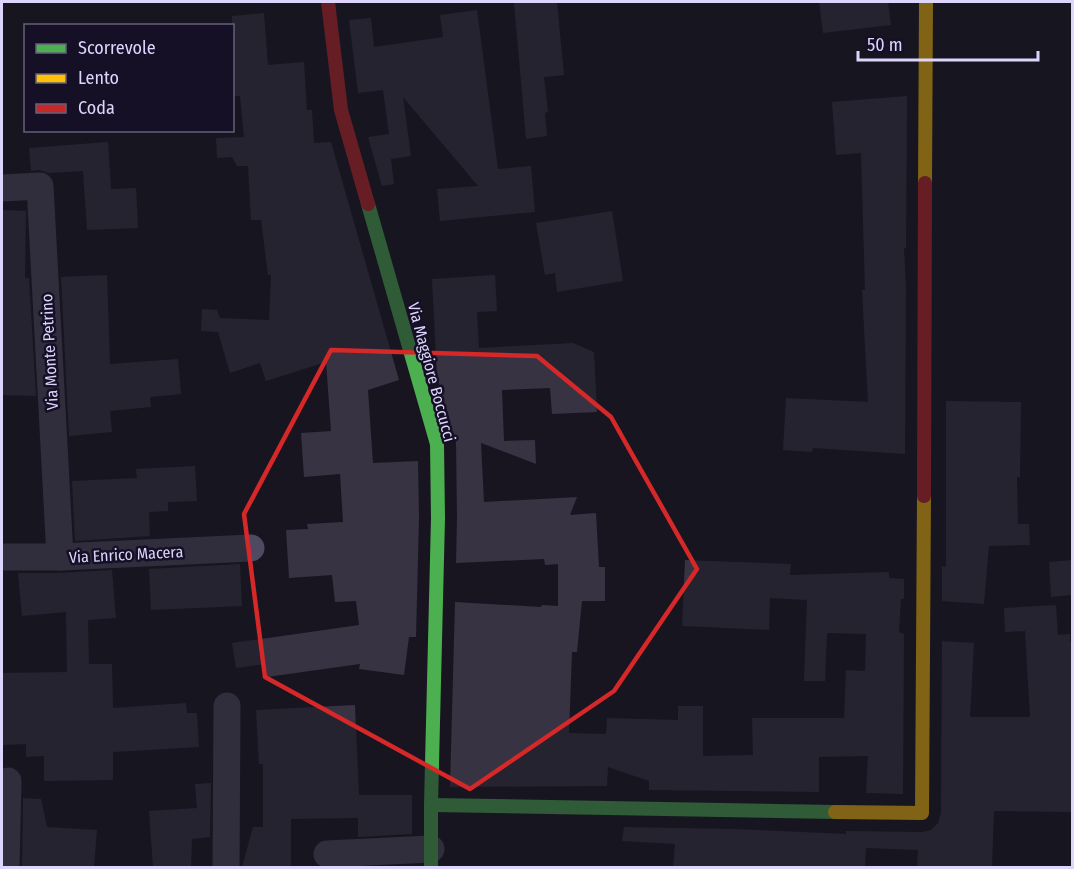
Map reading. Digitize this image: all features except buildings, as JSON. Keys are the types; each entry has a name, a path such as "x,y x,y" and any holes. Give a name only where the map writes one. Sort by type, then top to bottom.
{"street":[{"name":"Via Maggiore Boccucci","path":"328,2 341,110 436,444 438,530 431,858"},
{"path":"431,805 922,813 926,2"},
{"name":"Via Monte Petrino","path":"2,188 40,186 60,557"},
{"name":"Via Enrico Macera","path":"2,557 60,557 251,548"},
{"path":"226,867 227,706"},
{"path":"6,867 8,781"},
{"path":"327,854 431,858"}],"highlighted area":[{"path":"331,350 537,356 611,417 697,569 614,691 470,789 265,677 244,514"}],"traffic: fast":[{"path":"368,204 437,444 438,518 431,868"},
{"path":"431,805 835,812"}],"traffic: slow":[{"path":"925,183 926,2"},
{"path":"835,812 922,813 924,496"}],"traffic: jam":[{"path":"328,2 341,110 368,204"},
{"path":"924,496 925,183"}]}
